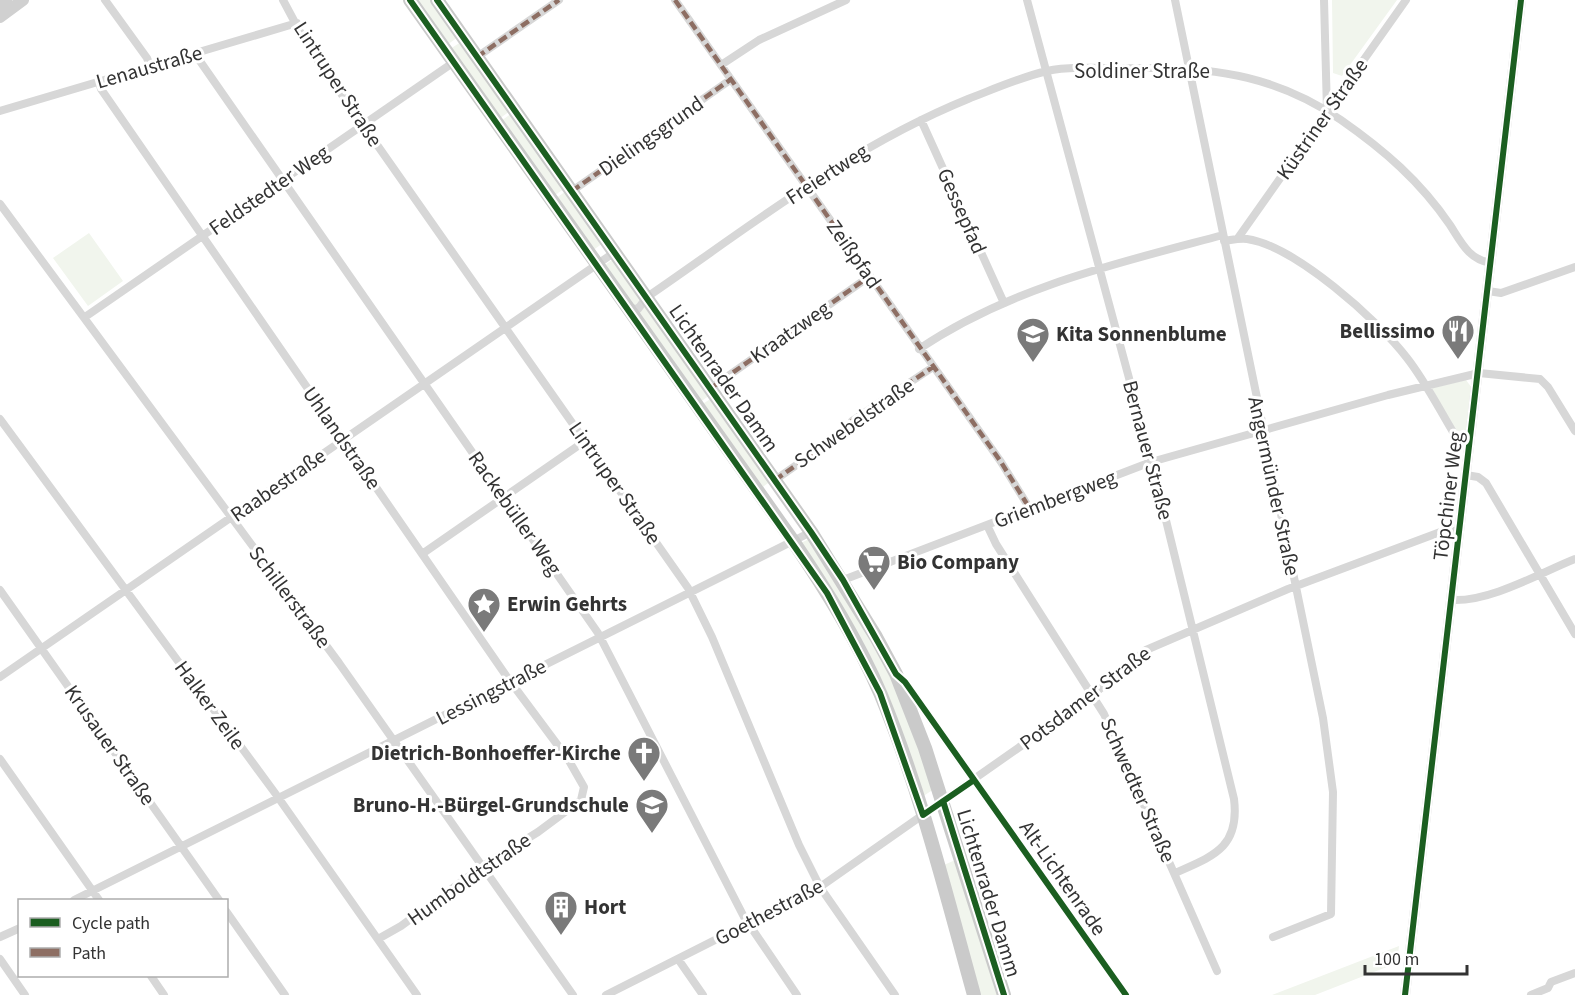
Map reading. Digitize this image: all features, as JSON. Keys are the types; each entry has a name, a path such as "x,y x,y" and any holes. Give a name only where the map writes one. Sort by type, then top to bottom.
{"main road":[{"path":"0,4 6,0"},
{"path":"0,17 23,0"},
{"name":"Lichtenrader Damm","path":"410,0 793,542 841,618 880,693 938,862 974,995"},
{"name":"Lichtenrader Damm","path":"437,0 812,532 843,580 896,674 943,801 1004,995"},
{"path":"938,862 960,855"}],"street":[{"path":"105,0 147,58 150,66"},
{"name":"Lintruper Straße","path":"283,0 307,45 691,592 799,845 820,886 895,995"},
{"path":"477,57 559,0"},
{"name":"Zeißpfad","path":"675,0 870,276 1030,509"},
{"path":"721,65 759,40 846,0"},
{"name":"Bernauer Straße","path":"1027,0 1151,462 1231,780 1236,816 1231,835 1220,852 1175,873"},
{"name":"Angermünder Straße","path":"1175,0 1323,718 1332,772 1331,914 1273,937"},
{"path":"1324,0 1327,111"},
{"name":"Küstriner Straße","path":"1238,238 1406,0"},
{"name":"Töpchiner Weg","path":"1405,995 1521,0"},
{"name":"Lenaustraße","path":"0,111 297,23"},
{"name":"Rackebüller Weg","path":"195,54 600,637 748,924 797,995"},
{"name":"Feldstedter Weg","path":"85,317 454,62"},
{"name":"Soldiner Straße","path":"1046,72 1189,68 1234,74 1300,97 1327,111 1380,147 1406,171 1434,203 1469,253 1479,261 1491,263"},
{"name":"Freiertweg","path":"628,308 638,309 647,297 844,160 921,120 982,93 1046,72"},
{"name":"Dielingsgrund","path":"572,191 730,80"},
{"name":"Uhlandstraße","path":"99,82 101,89 343,440 567,759 584,788 584,792"},
{"name":"Gessepfad","path":"921,120 1004,303"},
{"name":"Schillerstraße","path":"0,204 395,740 573,995"},
{"name":"Schwebelstraße","path":"919,349 1004,303 1099,268 1224,238 1238,238"},
{"path":"1238,238 1270,247 1346,296 1394,343 1426,386 1453,432"},
{"name":"Raabestraße","path":"0,677 615,252"},
{"path":"1488,291 1501,293 1575,267"},
{"name":"Kraatzweg","path":"711,388 870,276"},
{"name":"Schwebelstraße","path":"775,480 848,429 852,421 933,367"},
{"name":"Griembergweg","path":"843,580 1151,462 1479,373 1540,379 1548,387 1575,431"},
{"name":"Halker Zeile","path":"0,419 279,798 417,995"},
{"path":"422,554 585,441"},
{"path":"1466,475 1478,477 1486,483 1575,634"},
{"name":"Schwedter Straße","path":"987,525 996,544 1093,694 1217,971"},
{"name":"Potsdamer Straße","path":"923,815 1093,694 1139,654 1295,586 1443,531 1460,531"},
{"name":"Lessingstraße","path":"76,899 812,532"},
{"path":"1452,600 1481,596 1575,559"},
{"name":"Krusauer Straße","path":"0,591 218,899"},
{"name":"Lichtenrader Damm","path":"896,674 905,682 974,780"},
{"path":"0,759 98,899"},
{"name":"Alt-Lichtenrade","path":"974,780 1126,995"},
{"name":"Humboldtstraße","path":"378,939 401,926 483,866 538,832 580,800 584,792"},
{"name":"Goethestraße","path":"606,995 820,886 923,815"},
{"path":"228,914 285,995"},
{"path":"0,938 18,929"},
{"path":"0,959 25,995"},
{"path":"678,959 703,995"},
{"path":"1532,995 1548,988 1551,982 1575,973"},
{"path":"152,977 164,995"}],"shaded area":[{"path":"416,0 432,0 458,37 447,45"},
{"path":"1332,0 1397,0 1342,76 1333,73"},
{"path":"461,42 510,111 499,119 450,49"},
{"path":"512,113 565,188 554,196 501,121"},
{"path":"566,191 603,243 592,251 555,199"},
{"path":"89,233 123,281 88,306 53,258"},
{"path":"612,260 710,395 699,403 605,265"},
{"path":"1466,380 1472,388 1466,436 1458,437 1432,388"},
{"path":"712,398 771,481 760,489 701,405"},
{"path":"809,539 865,626 904,704 934,789 922,797 907,751 801,543"},
{"path":"955,861 1000,995 979,995 944,865"},
{"path":"1399,946 1397,963 1315,995 1272,995"}],"marked path":[{"path":"477,57 559,0"},
{"path":"675,0 1001,462 1030,509"},
{"path":"572,191 730,80"},
{"path":"711,388 870,276"},
{"path":"775,480 848,429 852,421 933,367"}],"cycle path":[{"path":"410,0 827,593 880,693 923,815 974,780"},
{"path":"437,0 811,532 843,580 896,674 905,682 1126,995"},
{"path":"1405,995 1521,0"},
{"path":"943,801 1004,995"}],"place":[{"name":"Bellissimo","path":"1458,360"},
{"name":"Kita Sonnenblume","path":"1033,363"},
{"name":"Bio Company","path":"874,591"},
{"name":"Erwin Gehrts","path":"484,633"},
{"name":"Dietrich-Bonhoeffer-Kirche","path":"644,782"},
{"name":"Bruno-H.-Bürgel-Grundschule","path":"652,834"},
{"name":"Hort","path":"561,936"}]}
